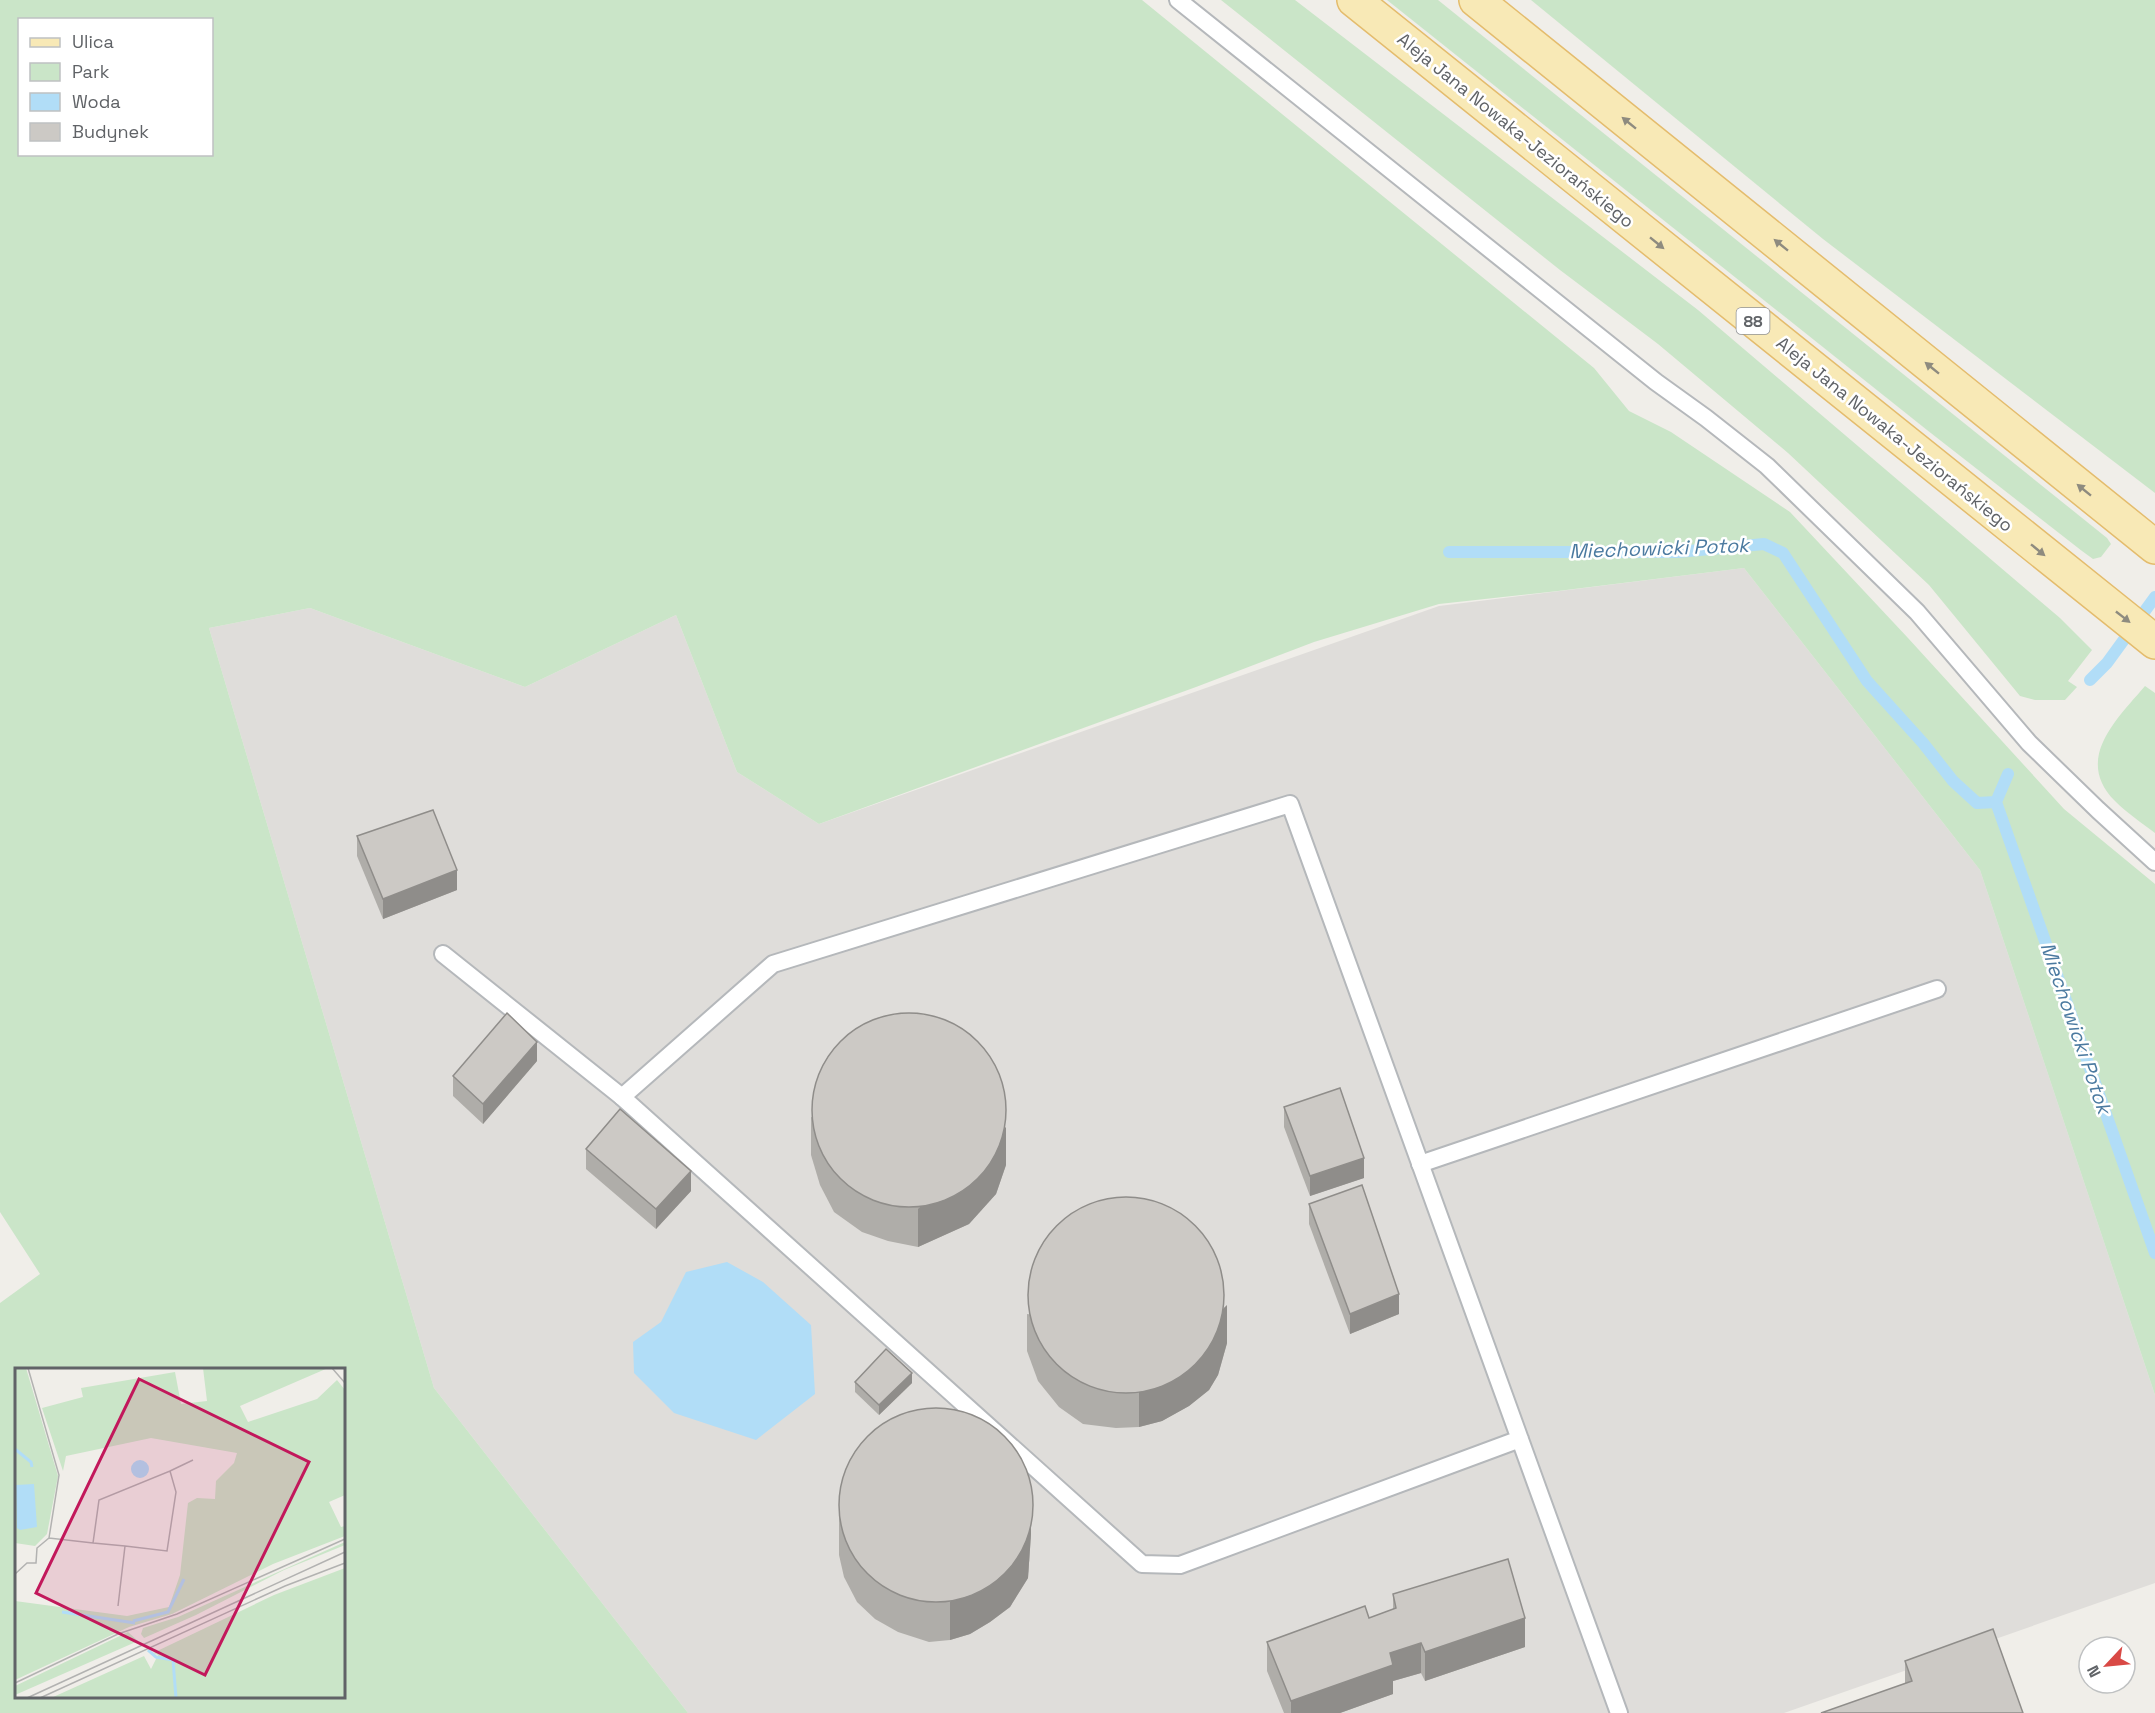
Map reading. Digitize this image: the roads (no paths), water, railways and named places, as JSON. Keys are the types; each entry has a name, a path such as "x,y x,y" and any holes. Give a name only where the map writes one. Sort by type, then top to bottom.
{"main road":[{"name":"Aleja Jana Nowaka-Jeziorańskiego","path":"1354,0 2155,642"},
{"path":"1476,0 2155,547"}],"lane":[{"path":"1178,0 1648,375 1767,466 1917,612 2029,743 2155,862"},
{"path":"622,1097 773,964 1290,804 1618,1713"},
{"path":"443,954 622,1097 1142,1564 1180,1565 1520,1439"},
{"path":"1420,1164 1937,989"}],"water":[{"path":"727,1262 763,1282 811,1325 815,1394 756,1440 674,1413 634,1373 633,1342 661,1322 686,1272"}],"waterway":[{"name":"Miechowicki Potok","path":"1449,552 1678,552 1764,544 1783,553 1867,681 1923,743 1953,781 1977,803 1996,802"},
{"name":"Miechowicki Potok","path":"2090,680 2107,663 2155,597"},
{"name":"Miechowicki Potok","path":"2008,774 1996,802 2155,1253"}]}
